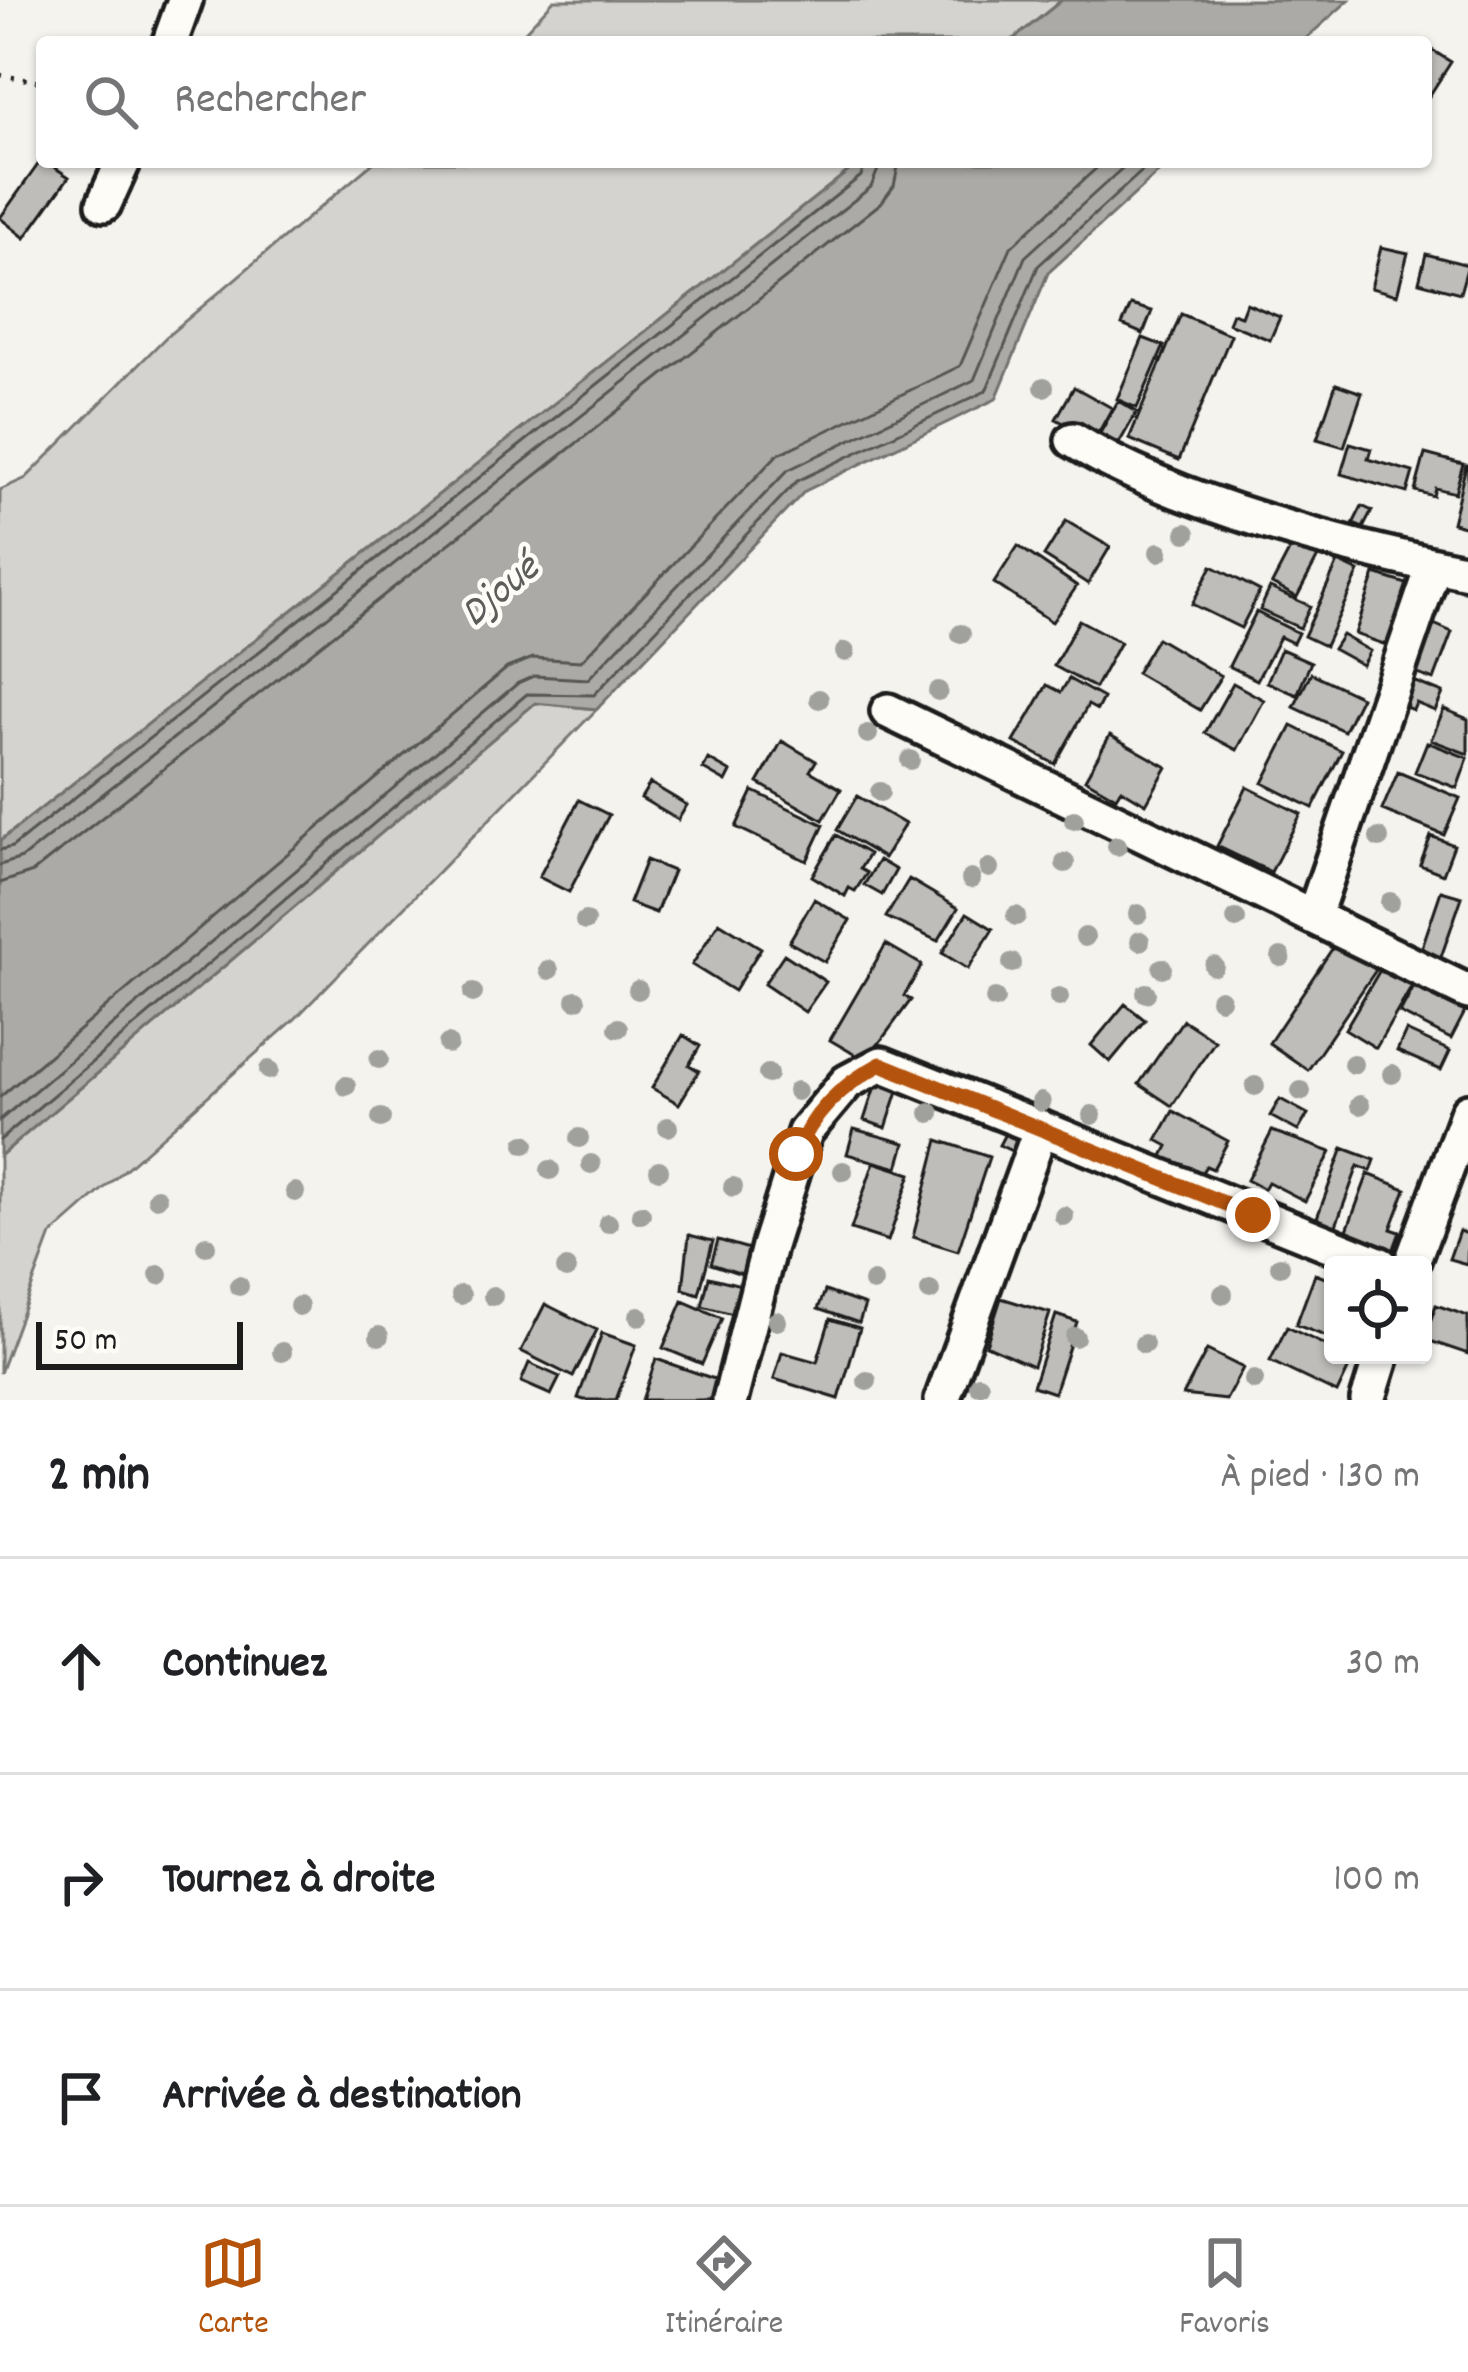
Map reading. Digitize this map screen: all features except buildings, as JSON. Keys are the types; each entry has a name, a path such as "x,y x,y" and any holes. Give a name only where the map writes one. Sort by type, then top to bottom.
{"street":[{"path":"172,36 185,0"},
{"path":"104,204 120,168"},
{"path":"1073,440 1122,470 1177,492 1468,572"},
{"path":"1314,915 1434,565"},
{"path":"888,711 1468,992"},
{"path":"730,1400 805,1132 847,1082 881,1064 1359,1256"},
{"path":"1414,1256 1466,1122"},
{"path":"942,1400 1041,1128"},
{"path":"1368,1400 1379,1364"}],"path":[{"path":"0,76 36,81"}],"shaded area":[{"path":"554,0 1062,0 1017,36 521,36"},
{"path":"367,168 852,168 0,841 0,490 26,478 166,337"},
{"path":"535,703 597,709 295,1019 51,1235 0,1373 0,1156"}],"water":[{"path":"1062,0 1349,0 1309,36 1017,36"},
{"name":"Djoué","path":"852,168 1163,168 1048,273 996,399 805,491 597,709 535,703 0,1156 0,841"}],"route":[{"path":"796,1154 805,1132 847,1082 881,1064 898,1067 1253,1215"}]}
